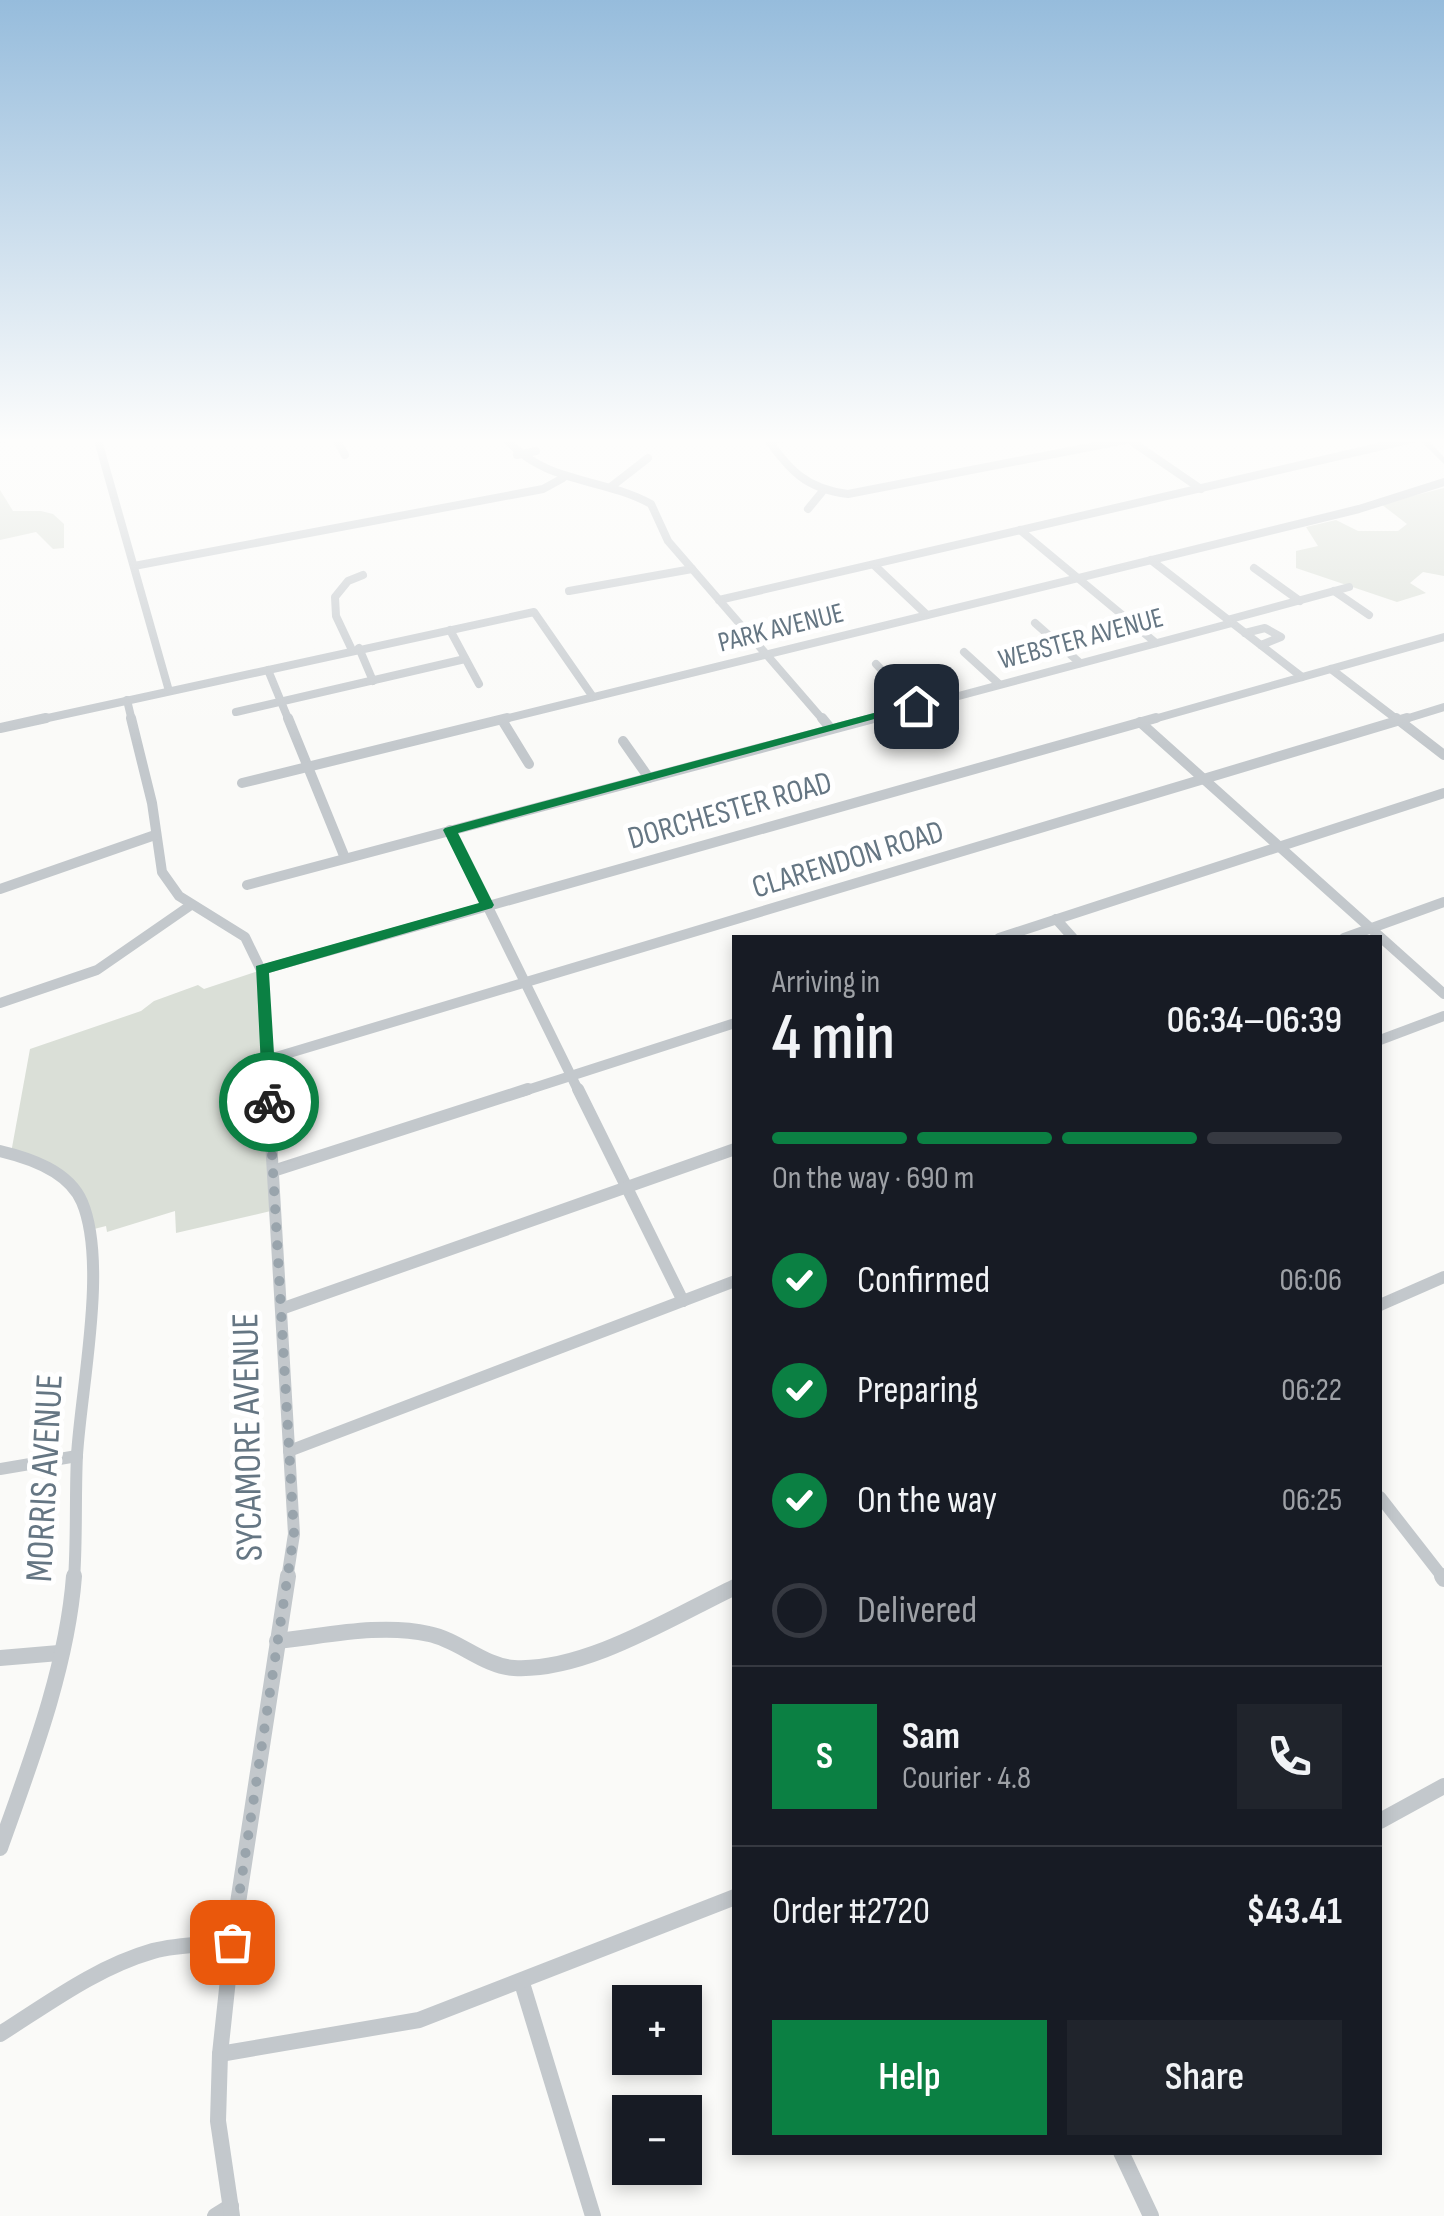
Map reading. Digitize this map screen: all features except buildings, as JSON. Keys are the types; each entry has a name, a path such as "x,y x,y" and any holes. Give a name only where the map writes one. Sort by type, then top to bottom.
{"street":[{"path":"127,540 169,692"},
{"path":"134,566 272,540"},
{"path":"667,540 832,729"},
{"path":"719,600 975,540"},
{"path":"1033,540 1156,643"},
{"name":"PARK AVENUE","path":"242,783 1231,540"},
{"path":"1151,560 1302,677"},
{"path":"874,564 928,614"},
{"path":"1254,568 1300,601"},
{"path":"569,591 694,572"},
{"path":"363,575 345,581 334,599 335,616 373,680"},
{"name":"WEBSTER AVENUE","path":"247,885 450,830 548,798 649,778 1156,643 1349,587"},
{"path":"1334,592 1369,615"},
{"path":"0,728 534,612 593,697"},
{"path":"1035,623 1080,663"},
{"path":"1245,633 1266,628 1282,638 1261,646"},
{"path":"450,630 479,684"},
{"name":"DORCHESTER ROAD","path":"261,970 1444,637"},
{"path":"964,652 999,684"},
{"path":"236,712 465,659"},
{"path":"876,664 916,706"},
{"path":"1331,669 1444,755"},
{"path":"268,670 345,858"},
{"path":"127,700 152,803 162,872 191,905 245,938 261,970"},
{"name":"CLARENDON ROAD","path":"266,1060 1444,707"},
{"path":"502,720 529,764"},
{"path":"1140,722 1380,935"},
{"path":"623,741 649,778"},
{"path":"1009,935 1444,793"},
{"path":"450,830 683,1301"},
{"path":"0,889 155,835"},
{"path":"1352,935 1444,902"},
{"path":"0,1004 97,970 191,905"},
{"path":"1056,919 1070,935"},
{"path":"1382,937 1444,994"},
{"name":"SYCAMORE AVENUE","path":"226,2213 218,2121 220,2054 232,1942 294,1534 261,970"},
{"path":"1382,1039 1444,1016"},
{"path":"273,1170 732,1023"},
{"name":"MORRIS AVENUE","path":"0,1150 39,1164 75,1190 86,1212 92,1257 77,1456 73,1590 37,1745 0,1848"},
{"path":"281,1309 732,1150"},
{"path":"1382,1304 1444,1277"},
{"path":"289,1451 732,1283"},
{"path":"0,1468 77,1456"},
{"path":"1382,1501 1444,1579"},
{"path":"277,1641 398,1631 463,1644 486,1661 501,1666 560,1665 732,1588"},
{"path":"0,1658 60,1653"},
{"path":"1382,1821 1444,1786"},
{"path":"220,2054 393,2026 522,1984 732,1898"},
{"path":"0,2034 94,1975 120,1964 156,1950 232,1942"},
{"path":"522,1984 593,2216"},
{"path":"1122,2155 1151,2216"}],"shaded area":[{"path":"44,540 64,540 64,548 53,549"},
{"path":"1314,540 1444,540 1444,576 1423,572 1410,583 1426,593 1397,602 1296,568 1296,551 1318,546"},
{"path":"261,970 275,1210 176,1233 175,1211 107,1232 106,1226 90,1230 75,1190 11,1153 30,1049 141,1011 154,1001 198,985 204,989"}],"way so far":[{"path":"232,1942 294,1534 269,1102"}],"route":[{"path":"269,1102 261,970 487,905 450,830 916,706"}]}
